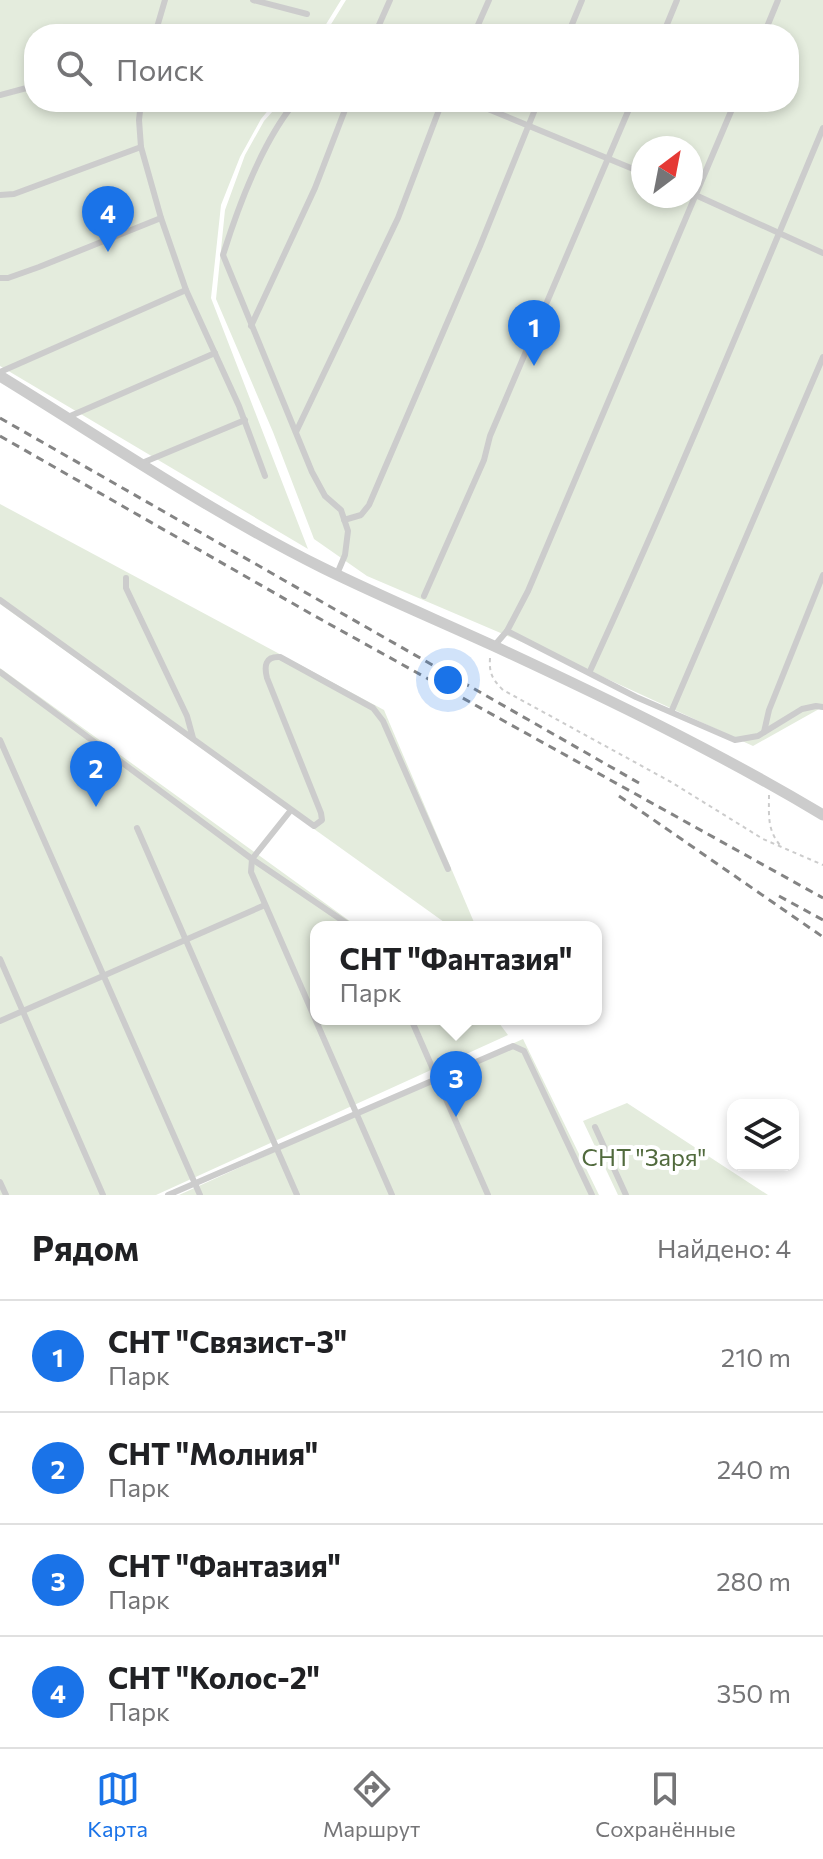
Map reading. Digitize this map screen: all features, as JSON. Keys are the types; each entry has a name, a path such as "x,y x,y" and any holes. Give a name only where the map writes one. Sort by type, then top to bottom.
{"street":[{"path":"0,374 212,506 337,574 494,646 767,782 823,815"}],"lane":[{"path":"158,24 165,0"},
{"path":"253,0 307,14"},
{"path":"379,24 390,0"},
{"path":"478,24 489,0"},
{"path":"572,24 582,0"},
{"path":"667,24 677,0"},
{"path":"768,24 778,0"},
{"path":"0,95 24,89"},
{"path":"140,112 141,147 161,218 186,290 245,420 265,476"},
{"path":"286,112 249,186 223,255 325,496 341,510 348,531 345,555 337,574"},
{"path":"251,326 315,188 344,112"},
{"path":"296,432 398,218 438,112"},
{"path":"495,112 631,168"},
{"path":"344,520 361,515 369,505 480,246 533,112"},
{"path":"424,596 484,460 490,436 628,112"},
{"path":"703,174 731,112"},
{"path":"590,671 652,536 823,128"},
{"path":"0,195 14,194 141,147"},
{"path":"703,198 823,253"},
{"path":"494,646 507,631 528,591 688,208"},
{"path":"0,278 39,267 161,218"},
{"path":"0,374 186,290"},
{"path":"66,417 215,353"},
{"path":"672,710 823,357"},
{"path":"142,463 245,420"},
{"path":"764,732 769,710 823,575"},
{"path":"126,578 126,588 187,716 193,738"},
{"path":"0,600 314,826 322,820 321,813 264,667 273,657 280,657 379,713 448,869"},
{"path":"507,631 636,697 672,710 735,740 764,732 802,709 823,707"},
{"path":"0,672 252,859 343,921"},
{"path":"0,740 200,1195"},
{"path":"291,810 252,859 251,872 310,1008"},
{"path":"137,828 297,1195"},
{"path":"0,1021 265,905"},
{"path":"0,959 103,1195"},
{"path":"317,1025 392,1195"},
{"path":"414,1025 488,1195"},
{"path":"168,1195 357,1116 513,1046 524,1051 592,1195"},
{"path":"595,1127 626,1195"},
{"path":"0,1182 6,1195"}],"path":[{"path":"494,646 489,669 492,680 503,690 671,782 763,839 823,865"},
{"path":"767,782 769,826 782,847"}],"green space":[{"path":"0,0 341,0 326,24 24,24 24,112 267,112 240,157 221,205 211,298 308,549 0,366"},
{"path":"346,0 823,0 823,710 819,709 753,746 590,671 367,576 314,539 273,432 216,299 225,210 245,155 272,112 799,112 799,24 331,24"},
{"path":"0,504 384,710 473,921 443,921 0,604"},
{"path":"0,668 350,921 310,921 310,1025 500,1025 508,1035 156,1195 0,1195"},
{"path":"523,1039 599,1195 179,1195"},
{"name":"СНТ \"Заря\"","path":"627,1103 768,1195 618,1195 583,1121"}],"railway":[{"path":"0,418 639,783"},
{"path":"0,436 313,615 823,898"},
{"path":"619,796 823,937"},
{"path":"779,896 823,920"}],"place":[{"name":"СНТ \"Колос-2\"","path":"108,252"},
{"name":"СНТ \"Связист-3\"","path":"534,366"},
{"name":"СНТ \"Молния\"","path":"96,807"},
{"name":"СНТ \"Фантазия\"","path":"456,1117"}]}
